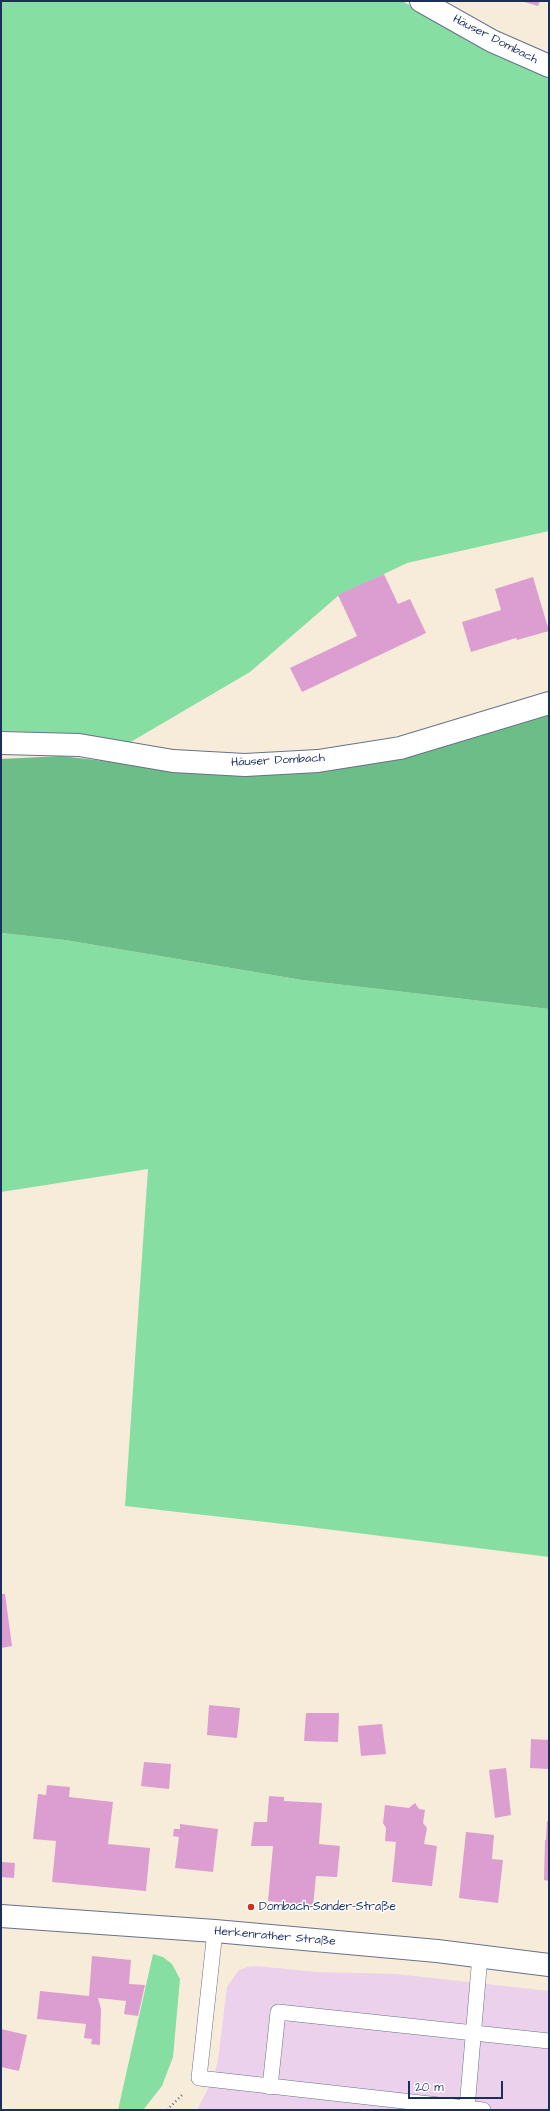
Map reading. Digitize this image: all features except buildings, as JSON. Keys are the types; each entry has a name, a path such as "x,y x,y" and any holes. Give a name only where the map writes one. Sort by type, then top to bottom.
{"street":[{"name":"Häuser Dombach","path":"421,1 492,41 549,66"},
{"name":"Häuser Dombach","path":"1,743 79,745 173,760 245,765 318,760 400,748 549,703"},
{"name":"Herkenrather Straße","path":"1,1916 215,1931 430,1950 549,1965"}],"lane":[{"path":"215,1931 199,2078 483,2110"},
{"path":"467,2108 480,1956"},
{"path":"270,2087 278,2012 549,2041"}],"shaded area":[{"path":"256,1966 316,1972 396,1974 549,1991 549,2110 197,2110 214,2077 218,2060 227,1987 238,1971 247,1967"}],"green space":[{"path":"1,1 402,1 489,50 549,77 549,531 407,563 338,596 250,672 129,743 80,734 1,731"},
{"path":"549,714 549,1009 302,980 65,940 1,933 1,759 61,756 174,769 250,772"},
{"path":"1,933 65,940 302,980 549,1009 549,1557 125,1506 148,1169 1,1192"},
{"path":"153,1954 163,1957 172,1964 180,1979 173,2057 162,2086 143,2110 118,2110"}],"place":[{"name":"Dombach-Sander-Straße","path":"251,1907"}]}
